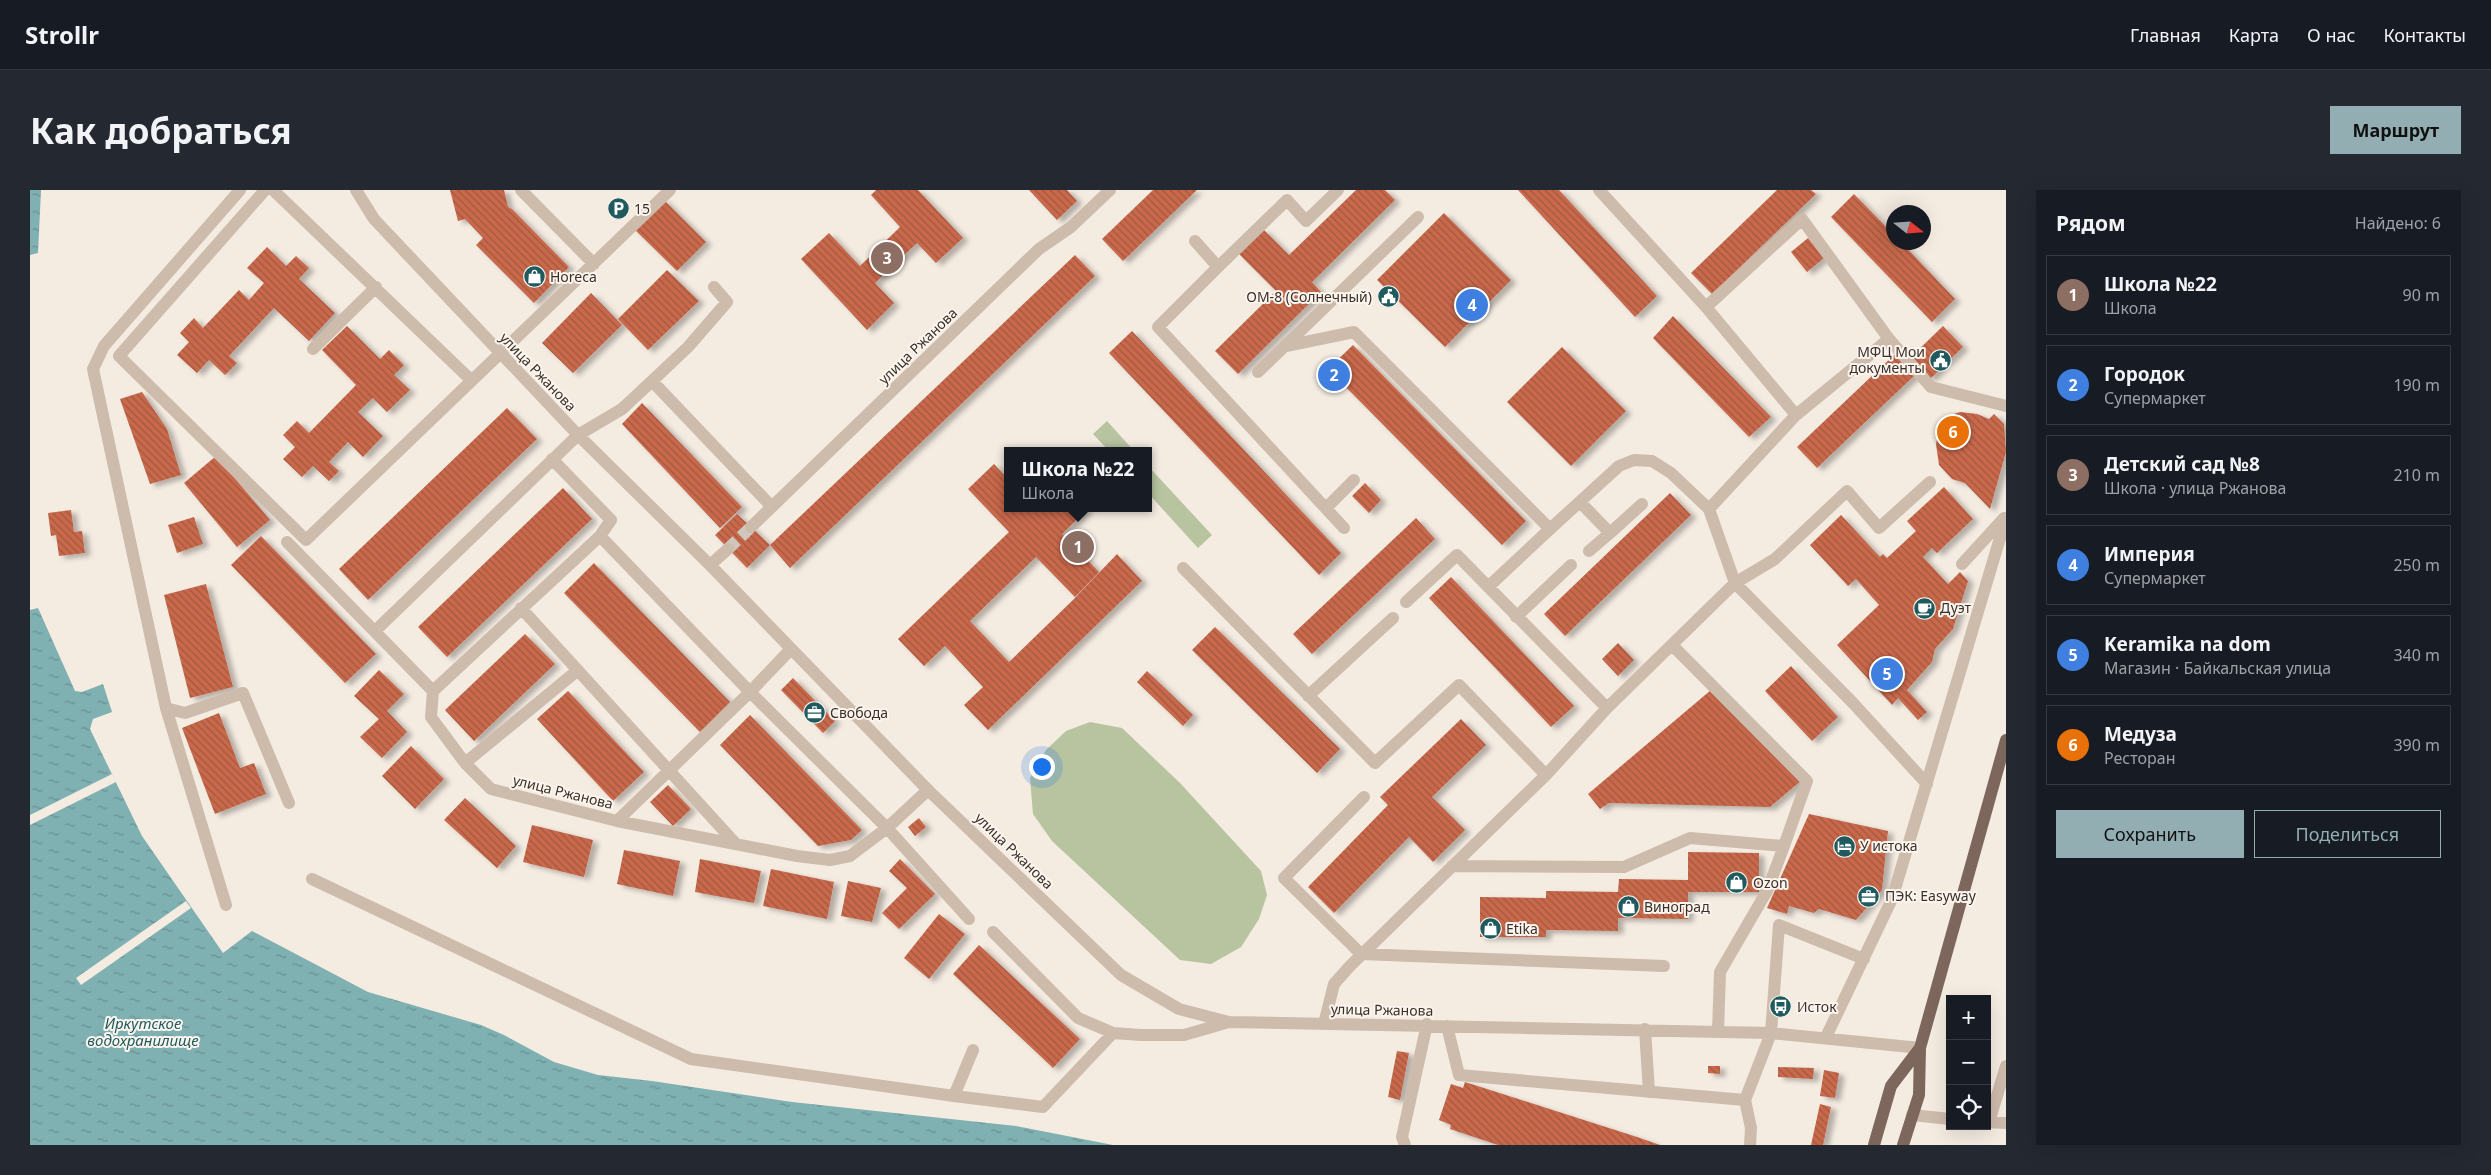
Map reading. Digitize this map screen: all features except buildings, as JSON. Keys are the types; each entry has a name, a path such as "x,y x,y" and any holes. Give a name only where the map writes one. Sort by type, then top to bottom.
{"main road":[{"path":"1903,1145 1919,1095 1920,1048 2006,740"},
{"path":"1874,1145 1891,1086 1920,1048"}],"street":[{"path":"226,905 166,708 93,369 104,346 240,190"},
{"path":"265,190 119,356 306,540 670,190"},
{"path":"273,190 471,380"},
{"name":"улица Ржанова","path":"356,190 374,219 578,435 710,564 928,790 1121,974 1179,1010 1229,1022 1427,1024 1771,1033 1826,1037 1920,1048"},
{"path":"521,190 594,264"},
{"name":"улица Ржанова","path":"750,527 1039,249 1071,227 1110,190"},
{"path":"1338,190 1306,220 1284,195 1218,267 1158,327 1344,528"},
{"path":"1599,190 1706,307 1796,414"},
{"path":"1258,372 1418,217"},
{"path":"1706,307 1802,219 1889,339 1931,388 2006,406"},
{"path":"1195,241 1218,267"},
{"path":"313,349 376,287"},
{"path":"375,631 578,435 622,409 688,347 728,302 714,287"},
{"path":"1286,346 1354,332 1550,529"},
{"path":"1710,509 1796,414 1889,339"},
{"path":"652,381 772,507"},
{"path":"288,542 433,691 600,536 611,520 552,459"},
{"path":"1488,587 1620,466 1634,460 1652,460 1671,473 1710,509 1736,583 1853,703 1927,784"},
{"path":"1326,508 1354,480"},
{"path":"1324,1024 1334,984 1361,954 1546,775 1607,708 1736,583 1775,559 1847,491 1880,528 1930,482"},
{"path":"1580,502 1610,533"},
{"path":"1589,551 1642,504"},
{"path":"1962,564 2006,517"},
{"path":"1826,1037 1892,899 2006,517"},
{"path":"600,536 750,692 887,828 969,919"},
{"path":"710,564 728,548"},
{"path":"1406,602 1457,555 1607,708"},
{"path":"1516,617 1571,565"},
{"path":"1183,568 1375,763 1459,685 1546,775"},
{"path":"521,608 736,844"},
{"path":"1308,696 1393,618"},
{"path":"1672,645 1808,781 1767,891 1720,972 1718,1032"},
{"path":"617,821 750,692 791,649"},
{"path":"465,763 578,670"},
{"name":"улица Ржанова","path":"433,691 431,716 465,763 492,789 617,821 797,856 830,860 850,856 887,828 928,790"},
{"path":"166,708 185,713 242,694 289,803"},
{"path":"1364,797 1284,878 1361,954 1664,966"},
{"path":"1452,866 1624,868 1690,838 1784,846"},
{"path":"312,879 691,1059 1043,1107 1113,1033"},
{"path":"1750,1145 1751,1128 1745,1100 1771,1033 1779,925 1864,958"},
{"path":"993,932 1078,1018 1096,1028 1113,1033 1184,1035 1229,1022"},
{"path":"1405,1145 1402,1137 1427,1024"},
{"path":"1447,1026 1459,1076 1745,1100"},
{"path":"1645,1029 1649,1092"},
{"path":"954,1096 973,1050"},
{"path":"1991,1113 2006,1066"},
{"path":"1912,1115 1946,1118"},
{"path":"1991,1122 2006,1123"}],"green space":[{"path":"1107,421 1130,447 1105,447 1093,434"},
{"path":"1152,470 1212,535 1198,548 1152,497"},
{"path":"1090,722 1122,728 1180,783 1261,871 1267,895 1259,919 1241,947 1211,964 1180,960 1052,841 1033,814 1030,778 1046,750 1066,731"}],"water":[{"path":"30,190 41,190 38,253 30,255"},
{"name":"Иркутское водохранилище","path":"38,608 75,691 82,692 103,684 112,712 93,719 90,729 142,836 223,953 252,931 368,992 481,1025 554,1062 598,1075 652,1081 792,1102 1016,1126 1113,1145 30,1145 30,610"}],"pier":[{"path":"112,774 116,782 30,825 30,815"},
{"path":"186,901 191,908 81,985 76,978"}],"tunnel":[{"path":"728,549 751,527"}],"place":[{"name":"15","path":"618,209"},
{"name":"Детский сад №8","path":"887,258"},
{"name":"Horeca","path":"534,277"},
{"name":"ОМ-8 (Солнечный)","path":"1388,297"},
{"name":"Империя","path":"1472,305"},
{"name":"МФЦ Мои документы","path":"1941,360"},
{"name":"Городок","path":"1334,375"},
{"name":"Медуза","path":"1953,432"},
{"name":"Школа №22","path":"1078,547"},
{"name":"Дуэт","path":"1924,608"},
{"name":"Keramika na dom","path":"1887,674"},
{"name":"Свобода","path":"814,713"},
{"name":"У истока","path":"1844,846"},
{"name":"Ozon","path":"1737,883"},
{"name":"ПЭК: Easyway","path":"1869,896"},
{"name":"Виноград","path":"1628,907"},
{"name":"Etika","path":"1490,929"},
{"name":"Исток","path":"1781,1007"}]}
